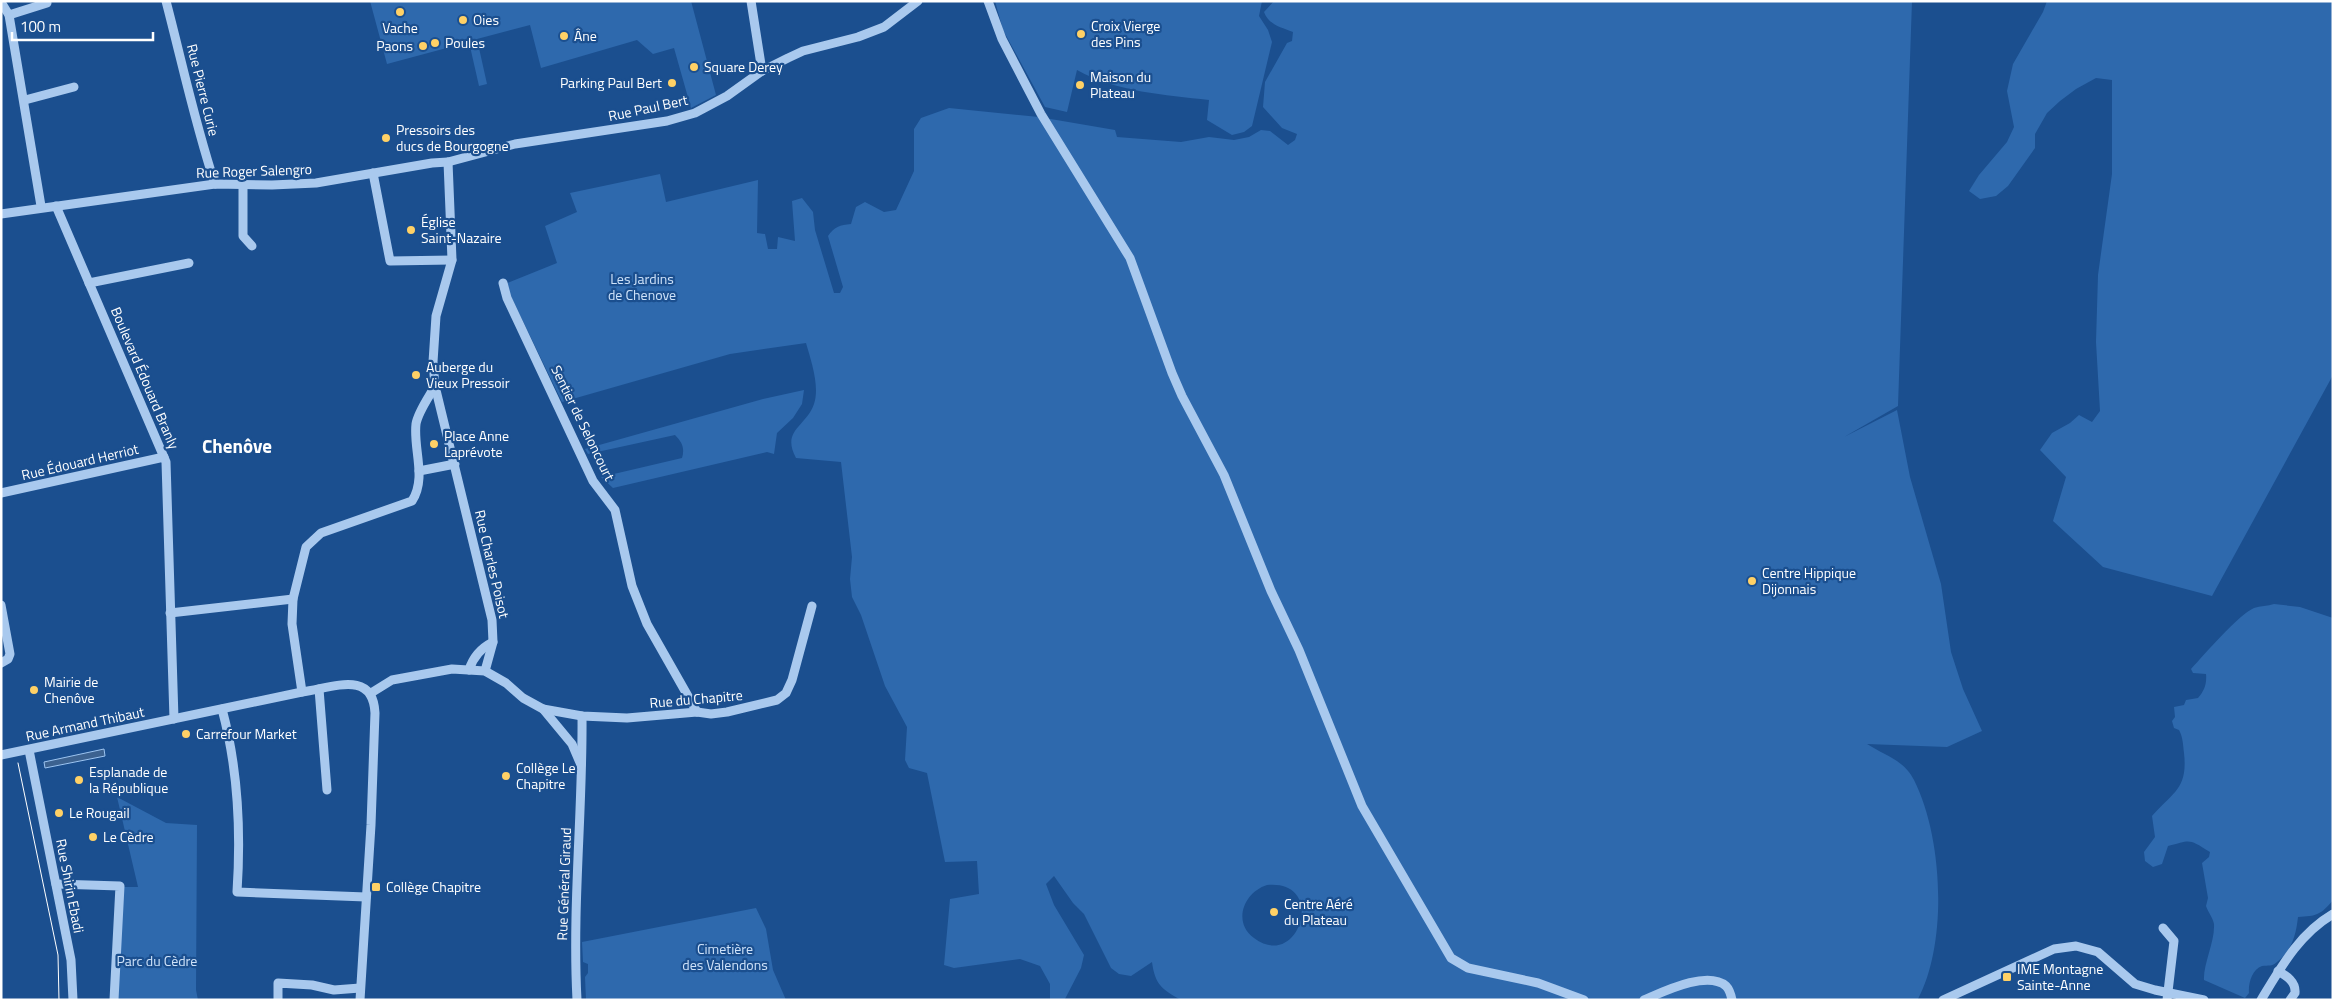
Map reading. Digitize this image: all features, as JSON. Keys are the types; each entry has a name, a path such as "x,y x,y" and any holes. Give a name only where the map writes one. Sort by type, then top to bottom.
{"street":[{"name":"Rue Pierre Curie","path":"166,1 189,88 200,139 215,184"},
{"path":"751,1 762,71"},
{"name":"Rue Paul Bert","path":"448,162 515,144 648,124 695,113 727,96 762,71 803,51 858,37 884,26 918,1"},
{"path":"988,1 1002,40 1041,114 1130,258 1160,345 1182,396 1224,475 1271,591 1299,650 1362,806 1380,839 1451,958 1468,968 1538,982 1584,1000"},
{"path":"1,2 9,15 25,100 41,206"},
{"path":"9,15 47,3"},
{"path":"25,100 74,87"},
{"name":"Rue Roger Salengro","path":"1,214 41,206 56,206 215,184 316,183 448,162"},
{"path":"419,471 455,464 435,386 433,362 436,316 452,260 448,162"},
{"path":"373,173 390,260 452,260"},
{"path":"243,185 243,236 252,246"},
{"name":"Boulevard Édouard Branly","path":"56,206 166,462 174,719"},
{"path":"89,283 189,263"},
{"name":"Sentier de Seloncourt","path":"503,282 507,298 593,481 615,510 632,586 647,624 697,712"},
{"path":"302,692 292,624 293,599 306,547 312,539 321,533 412,501 416,495 419,471 416,424 435,386"},
{"name":"Rue Édouard Herriot","path":"1,494 164,457"},
{"name":"Rue Charles Poisot","path":"455,464 492,620 493,642 485,671"},
{"path":"170,613 293,599"},
{"path":"1,605 10,654 8,659 1,664"},
{"name":"Rue du Chapitre","path":"544,709 582,716 627,718 697,712 711,714 759,706 777,700 786,693 792,680 812,606"},
{"path":"469,670 471,662 484,647 493,642"},
{"path":"360,1000 374,723 374,702 371,693 392,680 452,669 485,671"},
{"name":"Rue Général Giraud","path":"485,671 506,683 523,698 544,709 572,744 583,770"},
{"name":"Rue Armand Thibaut","path":"1,755 302,692 356,685 364,686 371,693"},
{"path":"320,689 327,790"},
{"path":"222,709 229,734 236,792 239,864 237,892 366,897"},
{"name":"Rue Général Giraud","path":"577,1000 577,907 583,770 582,716"},
{"name":"Rue Shirin Ebadi","path":"29,750 71,960 73,1000"},
{"path":"56,884 120,886 114,1000"},
{"path":"2261,1000 2278,971 2302,938 2321,921 2333,914"},
{"path":"2163,928 2174,941 2168,996"},
{"path":"1943,1000 2054,949 2068,946 2094,950 2135,984 2168,996 2204,1000"},
{"path":"2278,971 2289,978 2295,986 2295,993 2290,1000"},
{"path":"1644,1000 1677,986 1706,980 1724,984 1728,987 1732,1000"},
{"path":"278,1000 278,983 312,985 334,990 360,988"}],"green space":[{"path":"370,1 691,1 716,95 691,108 674,48 653,54 637,40 541,68 530,25 477,39 487,84 479,86 469,42 387,64"},
{"path":"995,1 1262,1 1259,16 1268,30 1272,42 1252,126 1244,132 1232,135 1207,120 1209,100 1125,88 1077,70 1067,112 1045,107 1003,30"},
{"name":"Les Jardins de Chenove","path":"1274,1 1912,1 1898,406 1844,437 1897,410 1910,477 1941,584 1951,652 1963,689 1982,731 1947,747 1867,744 1905,767 1910,773 1924,803 1931,830 1936,860 1938,920 1928,976 1918,999 1181,1000 1160,986 1153,970 1152,962 1131,976 1119,974 1111,968 1084,914 1073,903 1054,876 1046,884 1054,905 1084,955 1081,968 1065,999 1050,1000 1050,984 1040,966 1020,959 954,968 944,965 950,899 979,894 977,861 945,862 927,773 909,768 905,760 907,727 885,686 861,615 852,597 850,579 852,557 841,462 796,458 792,449 791,441 793,435 810,412 816,397 814,374 806,343 730,354 562,402 505,284 557,263 545,226 577,212 570,193 660,174 666,202 758,180 757,233 765,234 768,249 777,249 778,237 795,241 792,201 802,198 813,212 815,230 834,293 840,293 843,287 828,236 838,227 851,224 856,207 865,202 884,212 896,210 914,171 914,129 921,118 949,108 1039,117 1115,130 1117,137 1181,142 1209,137 1234,140 1249,137 1261,130 1270,131 1288,145 1295,140 1297,134 1282,128 1263,107 1265,82 1287,43 1292,41 1293,32 1272,23 1264,12","holes":["1267,885 1286,887 1297,896 1302,908 1300,922 1294,935 1284,943 1270,945 1254,938 1247,931 1242,916 1247,901 1252,894"]},
{"path":"2047,1 2333,1 2333,375 2212,596 2103,567 2053,521 2066,477 2040,450 2052,433 2070,423 2079,415 2092,422 2100,411 2096,342 2098,275 2112,174 2112,80 2096,78 2076,89 2047,113 2035,134 2035,148 2008,186 1996,196 1980,199 1969,191 1979,175 2007,142 2014,127 2007,91 2013,64 2043,12"},
{"path":"804,390 802,404 793,418 777,433 774,454 767,452 613,488 601,477 682,458 683,448 679,440 675,435 588,454 585,449 763,399"},
{"path":"2274,604 2300,607 2333,618 2333,900 2318,914 2298,917 2290,947 2275,964 2262,966 2253,973 2249,985 2249,993 2245,998 2204,980 2205,967 2214,931 2214,924 2206,906 2208,898 2202,863 2209,857 2210,852 2193,842 2181,842 2168,846 2162,864 2153,867 2145,861 2144,852 2155,837 2152,816 2177,789 2184,775 2185,765 2182,738 2179,730 2174,728 2172,721 2175,717 2174,707 2184,705 2186,700 2198,698 2206,681 2206,674 2193,673 2191,669 2221,636 2247,612 2254,608"},
{"name":"Parc du Cèdre","path":"117,797 166,823 197,825 196,990 198,1000 118,1000 123,887 138,887"},
{"name":"Cimetière des Valendons","path":"756,908 766,929 773,970 786,1000 586,1000 585,977 588,973 588,964 583,962 582,942"}],"shaded area":[{"path":"104,749 105,756 45,768 44,762"}],"tram line":[{"path":"18,763 58,955 59,1000"}],"place":[{"name":"Vache","path":"400,12"},
{"name":"Oies","path":"463,20"},
{"name":"Croix Vierge des Pins","path":"1081,34"},
{"name":"Âne","path":"564,36"},
{"name":"Poules","path":"435,43"},
{"name":"Paons","path":"423,46"},
{"name":"Square Derey","path":"694,67"},
{"name":"Parking Paul Bert","path":"672,83"},
{"name":"Maison du Plateau","path":"1080,85"},
{"name":"Pressoirs des ducs de Bourgogne","path":"386,138"},
{"name":"Église Saint-Nazaire","path":"411,230"},
{"name":"Auberge du Vieux Pressoir","path":"416,375"},
{"name":"Place Anne Laprévote","path":"434,444"},
{"name":"Centre Hippique Dijonnais","path":"1752,581"},
{"name":"Mairie de Chenôve","path":"34,690"},
{"name":"Carrefour Market","path":"186,734"},
{"name":"Collège Le Chapitre","path":"506,776"},
{"name":"Esplanade de la République","path":"79,780"},
{"name":"Le Rougail","path":"59,813"},
{"name":"Le Cèdre","path":"93,837"},
{"name":"Collège Chapitre","path":"376,887"},
{"name":"Centre Aéré du Plateau","path":"1274,912"},
{"name":"IME Montagne Sainte-Anne","path":"2007,977"}],"district":[{"name":"Chenôve","path":"237,446"}]}
